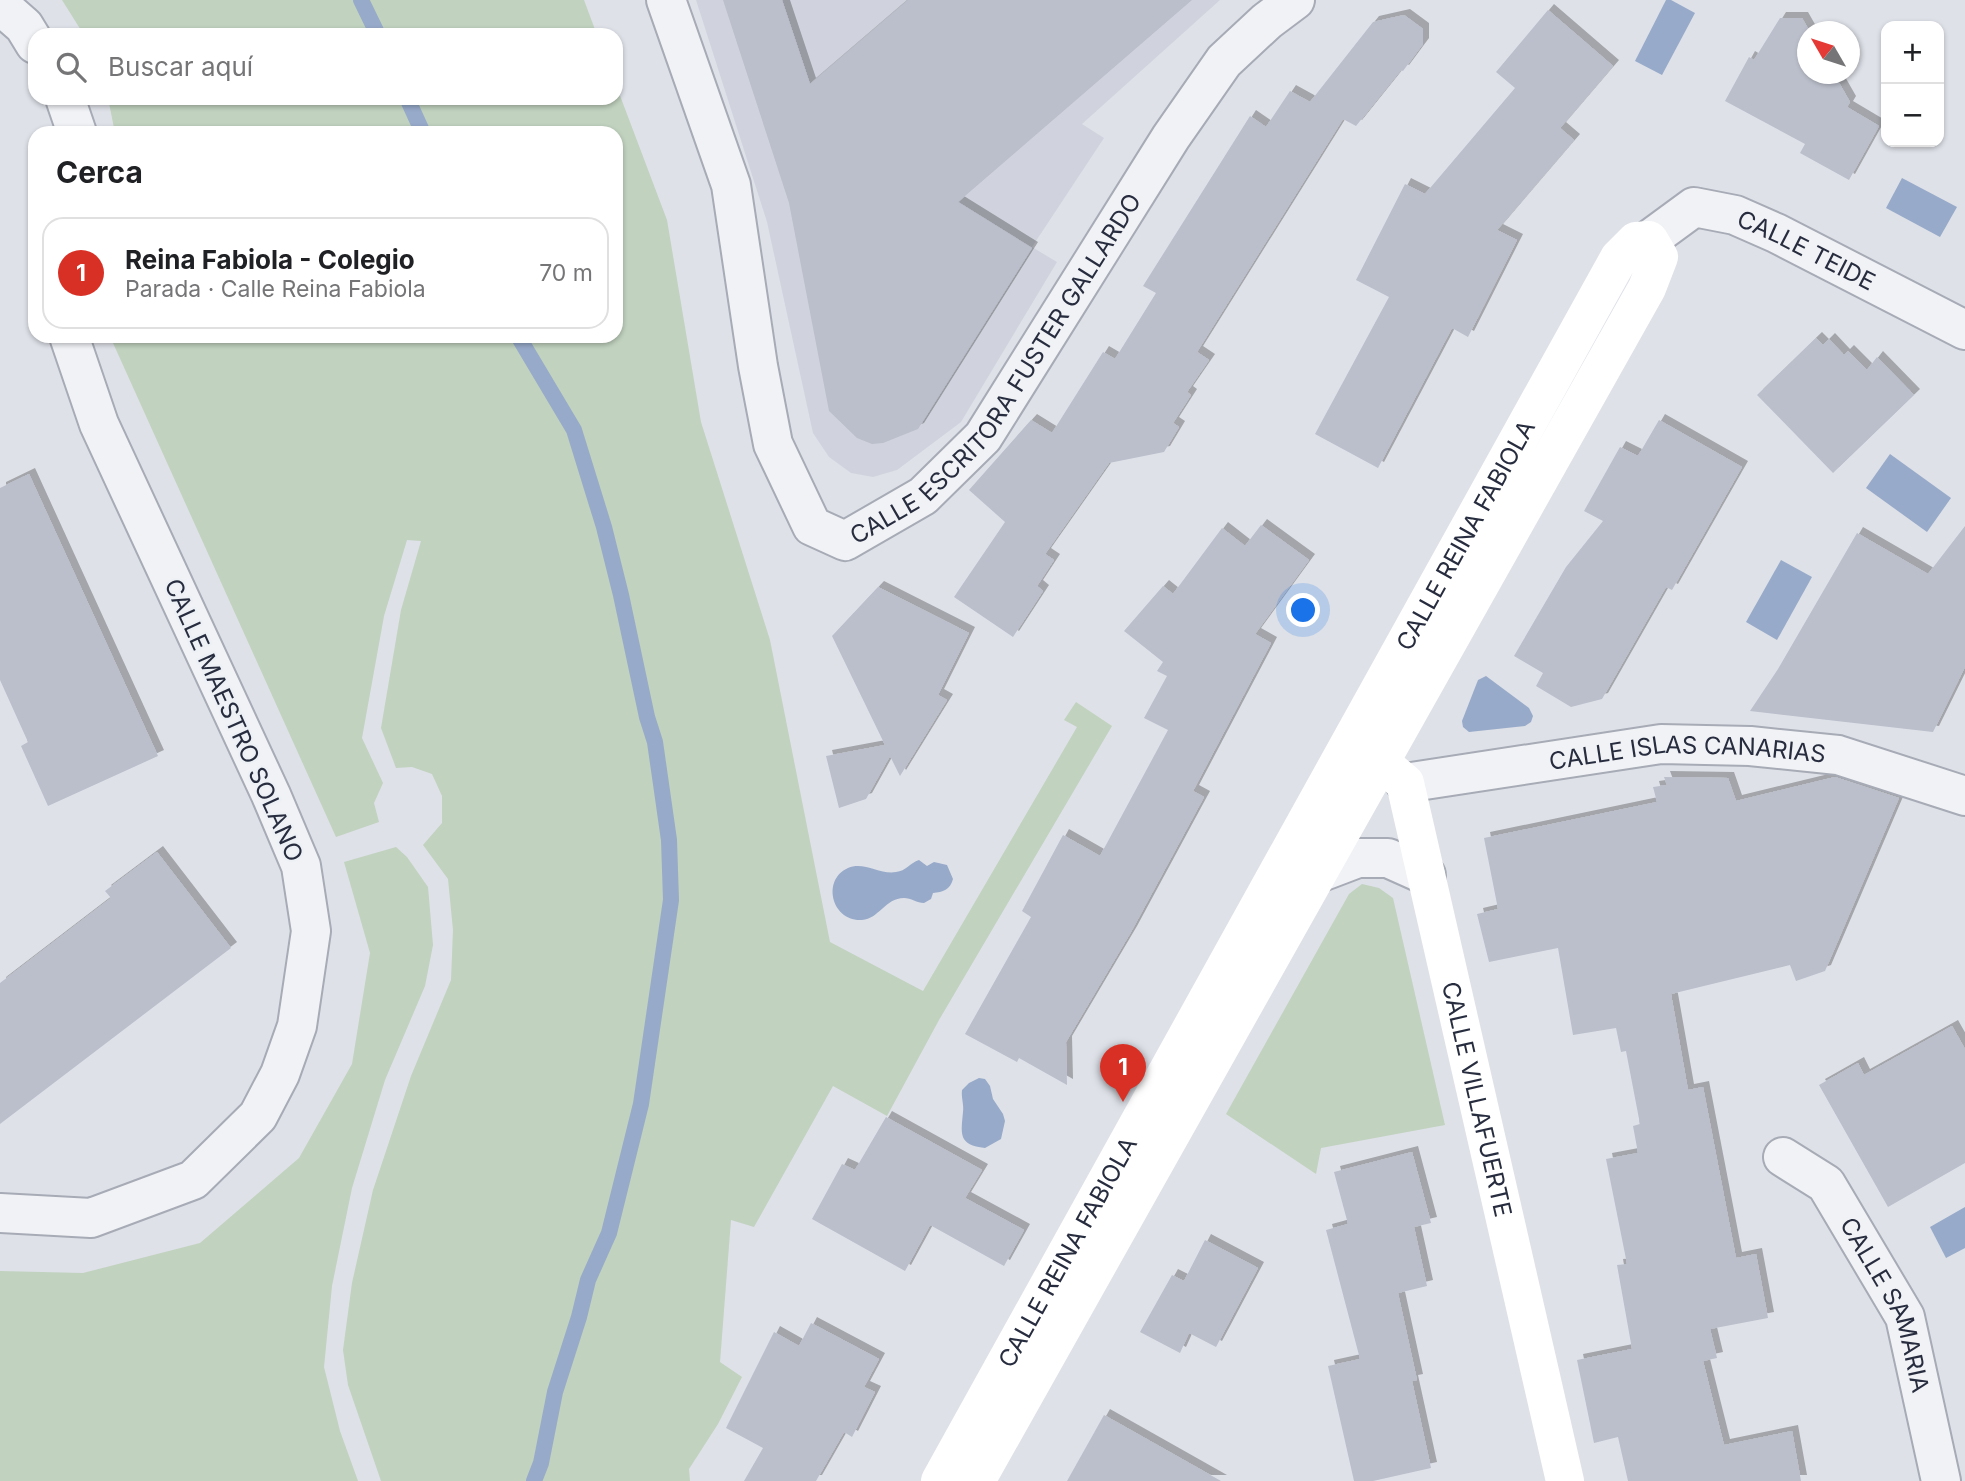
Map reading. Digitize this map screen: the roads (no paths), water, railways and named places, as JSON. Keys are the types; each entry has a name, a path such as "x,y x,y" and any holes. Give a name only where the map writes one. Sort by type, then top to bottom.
{"street":[{"name":"CALLE ESCRITORA FUSTER GALLARDO","path":"666,0 731,185 758,366 773,444 812,526 845,541 923,496 983,437 1171,137 1224,61 1267,21 1295,0"},
{"path":"0,5 28,33"},
{"path":"68,105 75,126"},
{"name":"CALLE TEIDE","path":"1649,240 1694,206 1735,215 1788,239 1965,330"},
{"name":"CALLE REINA FABIOLA","path":"940,1481 1378,763 1619,258 1636,240 1649,240 1659,257 1647,288 976,1481"},
{"name":"CALLE MAESTRO SOLANO","path":"0,1213 91,1217 193,1180 258,1116 281,1074 297,1026 311,931 300,866 271,795 99,424 71,343"},
{"name":"CALLE ISLAS CANARIAS","path":"1378,763 1661,744 1750,746 1838,755 1965,796"},
{"name":"CALLE VILLAFUERTE","path":"1378,763 1426,875 1565,1481"},
{"path":"1315,874 1358,858 1388,858 1426,875"},
{"name":"CALLE SAMARIA","path":"1783,1157 1826,1184 1905,1317 1941,1481"}],"water":[{"path":"1666,0 1695,13 1662,75 1635,61"},
{"path":"1902,178 1957,207 1940,237 1886,208"},
{"path":"1890,454 1951,498 1927,532 1866,488"},
{"path":"1781,560 1812,577 1777,640 1746,622"},
{"path":"1486,676 1529,708 1533,716 1531,722 1525,726 1469,732 1463,727 1462,721 1478,680"},
{"path":"919,860 927,866 934,862 947,865 953,879 948,888 933,893 931,899 924,903 907,898 897,899 868,919 852,919 837,908 833,890 835,881 848,868 860,866 896,872"},
{"path":"979,1078 985,1079 990,1086 993,1099 1005,1121 1001,1139 985,1148 970,1144 962,1132 962,1090"},
{"path":"1965,1207 1965,1248 1946,1258 1930,1227"}],"waterway":[{"path":"361,0 375,28"},
{"path":"410,105 420,126"},
{"path":"522,343 574,430 604,527 655,742 669,840 671,900 641,1104 609,1233 588,1280 555,1392 541,1463 534,1481"}],"place":[{"name":"Reina Fabiola - Colegio","path":"1123,1102"}]}
